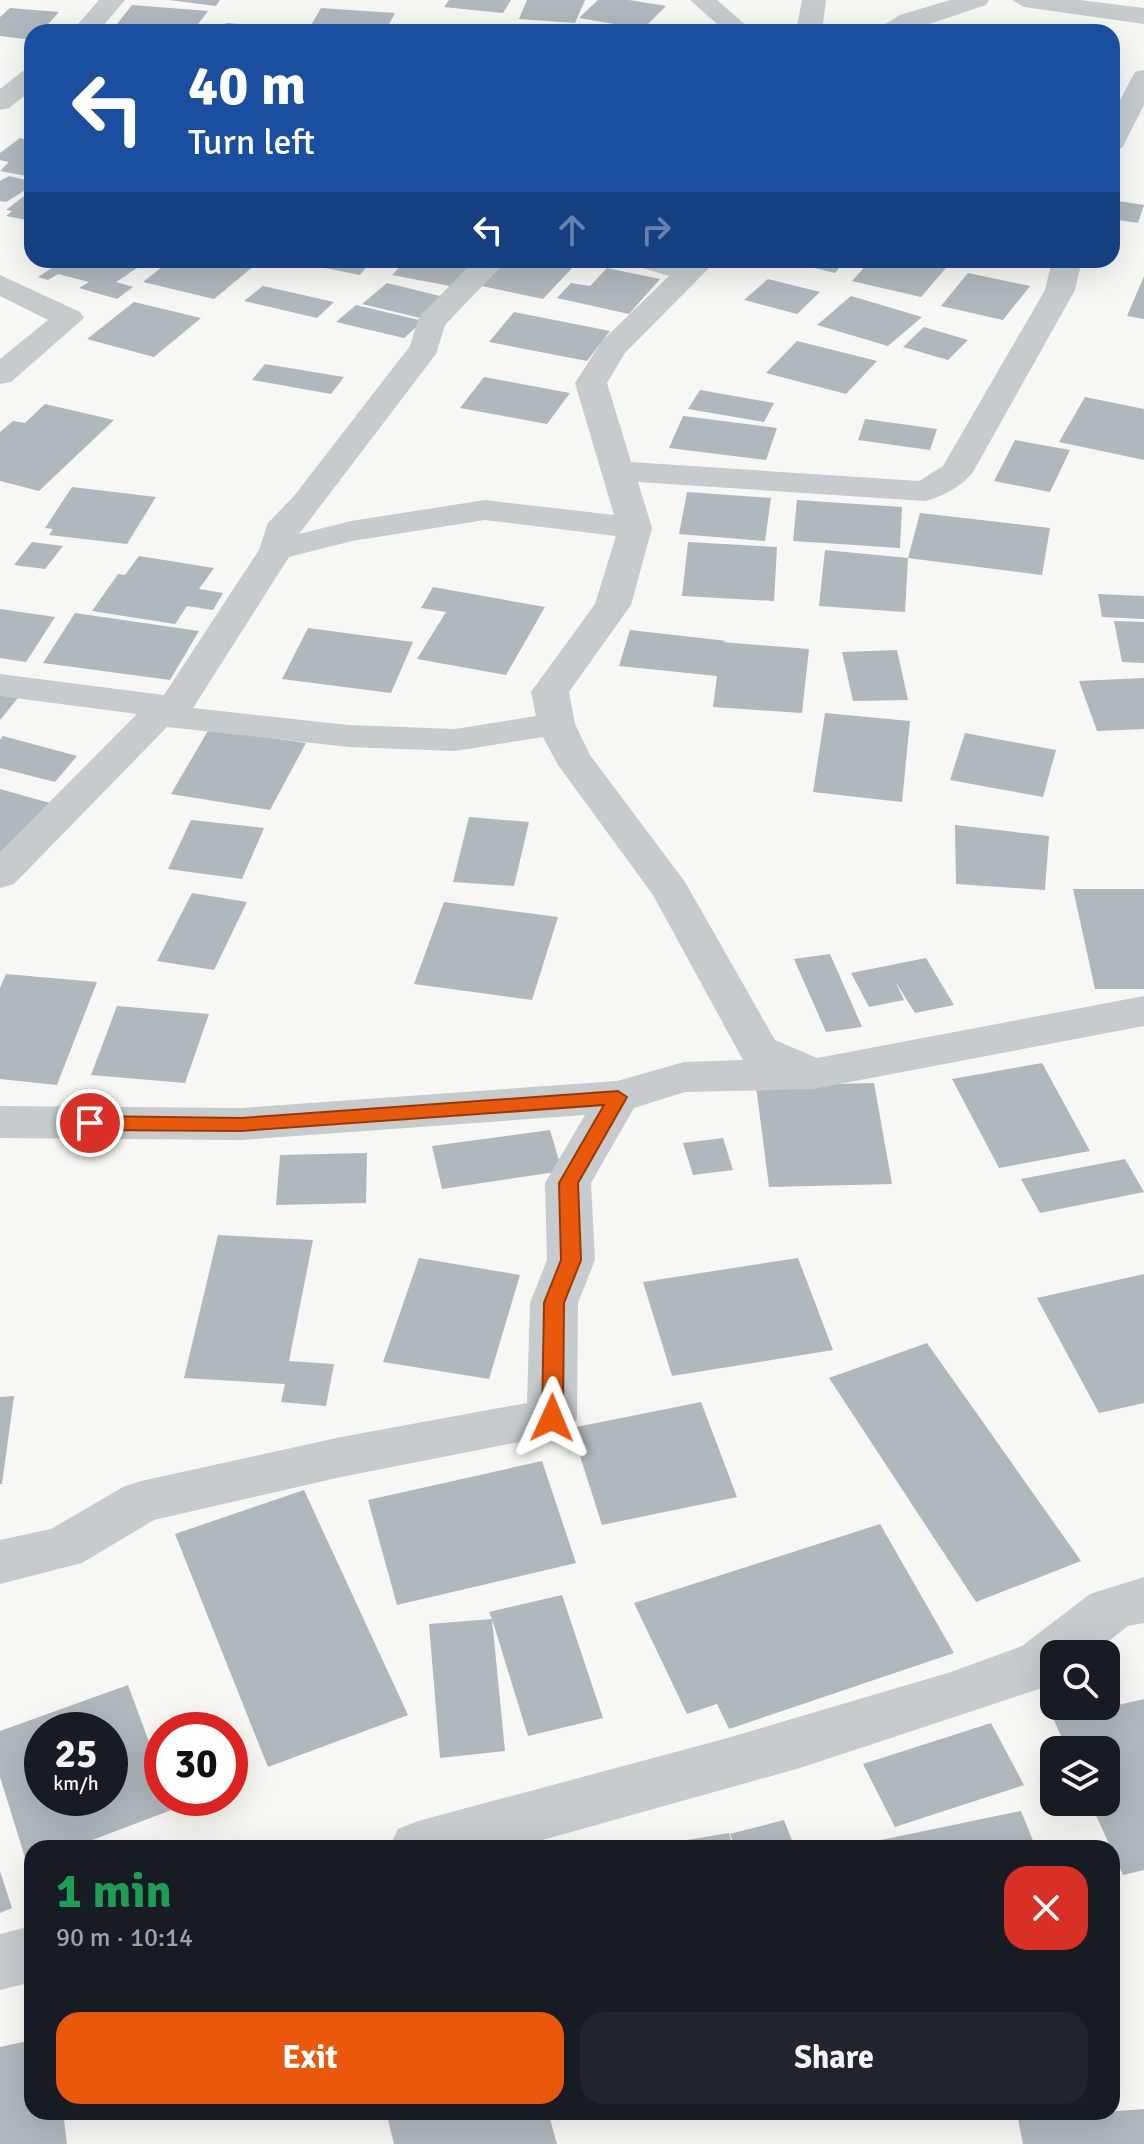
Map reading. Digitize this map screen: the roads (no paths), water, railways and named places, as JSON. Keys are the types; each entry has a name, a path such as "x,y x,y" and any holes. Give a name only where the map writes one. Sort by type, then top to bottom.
{"street":[{"path":"91,24 113,0"},
{"path":"702,0 731,24"},
{"path":"810,24 814,0"},
{"path":"901,24 977,0"},
{"path":"1024,0 1144,16"},
{"path":"1120,126 1144,78"},
{"path":"0,102 24,83"},
{"path":"0,875 166,712 276,550 285,523 306,503 425,347 430,323 484,268"},
{"path":"694,268 613,348 591,383 635,528 613,605 550,692 556,724 572,757 671,891 759,1050 813,1074"},
{"path":"618,471 925,491 956,472 1060,290 1065,268"},
{"path":"0,284 69,318 0,375"},
{"path":"276,550 351,531 485,510 635,528"},
{"path":"0,685 166,712 348,736 455,740 556,724"},
{"path":"0,1122 241,1124 618,1097 684,1077 813,1074 1144,1011"},
{"path":"0,1562 63,1548 141,1502 341,1457 552,1418 554,1303 571,1260 568,1183 618,1097"},
{"path":"447,1840 786,1747 1031,1669 1095,1618 1129,1601 1144,1600"},
{"path":"0,1962 24,1956"}]}
